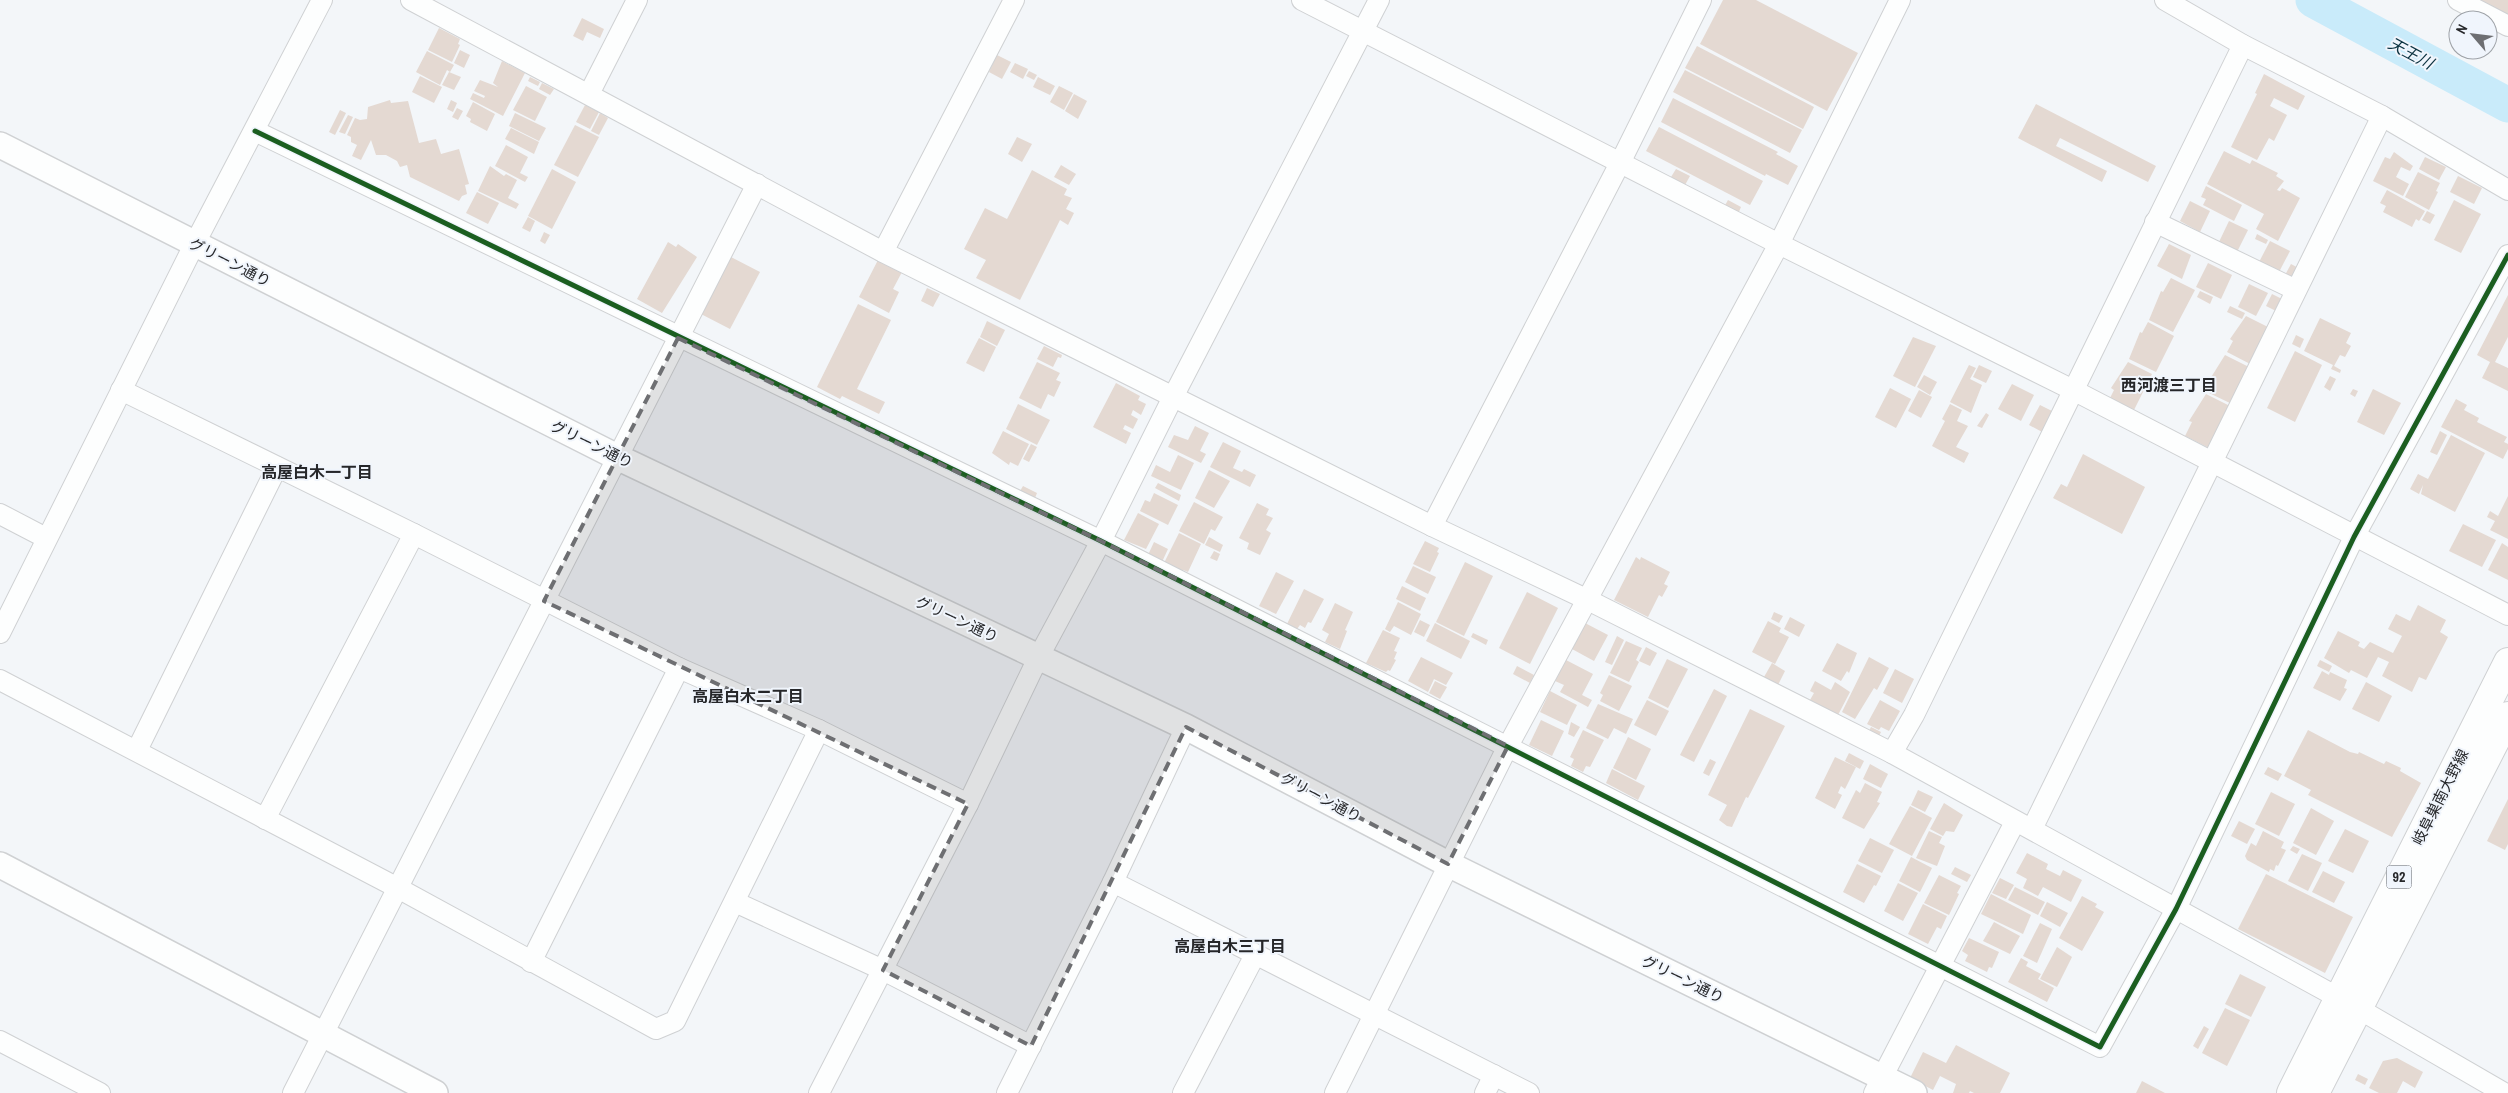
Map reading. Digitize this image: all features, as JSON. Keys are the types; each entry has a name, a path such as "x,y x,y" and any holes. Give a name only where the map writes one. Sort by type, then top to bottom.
{"main road":[{"name":"岐阜巣南大野線","path":"2315,1093 2349,1004 2508,662"},
{"name":"岐阜巣南大野線","path":"2291,1093 2349,1004 2508,716"}],"street":[{"path":"0,633 194,245 322,0"},
{"path":"411,0 882,252 1432,526 1588,600 1892,754 2349,1004 2494,1090"},
{"path":"589,94 637,0"},
{"path":"882,252 1014,0"},
{"path":"1302,0 1779,244 2073,390 2508,615"},
{"path":"819,1093 968,804 1038,658 1101,541 1173,397 1379,0"},
{"path":"1432,526 1620,163 1701,0"},
{"path":"1335,1093 1508,746 1779,244 1900,0"},
{"path":"2165,0 2242,45 2382,116 2508,190"},
{"path":"2458,0 2508,26"},
{"path":"1892,754 1914,715 2242,45"},
{"path":"1878,1085 1941,965 2024,825 2212,461 2382,116"},
{"path":"255,131 678,338 1101,541 2100,1047 2176,909 2354,537 2508,255"},
{"name":"グリーン通り","path":"0,145 194,245 617,457 1186,727 1878,1085 1914,1093"},
{"path":"293,1093 396,887 756,184"},
{"path":"2155,222 2296,290"},
{"path":"121,390 414,534 679,668 819,730 968,804"},
{"path":"136,750 277,467"},
{"path":"0,514 46,538"},
{"path":"265,819 414,534"},
{"path":"531,962 679,668"},
{"path":"0,680 396,887 656,1029 675,1021 819,730"},
{"path":"1006,1093 1113,882 1186,727"},
{"path":"0,865 435,1093"},
{"path":"1113,882 1375,1015 1489,1084 1529,1093"},
{"path":"735,902 884,970 1031,1046"},
{"path":"1183,1093 1255,954"},
{"path":"0,1041 100,1093"}],"highlighted area":[{"path":"678,338 1101,541 1508,746 1448,864 1186,727 1031,1046 883,970 968,804 544,601"}],"building":[{"path":"1723,0 1756,0 1858,53 1827,111 1700,44"},
{"path":"2476,0 2508,0 2508,17"},
{"path":"582,18 604,29 600,38 587,32 583,41 573,36"},
{"path":"439,28 460,39 458,44 460,45 452,62 428,50"},
{"path":"1697,46 1814,107 1803,129 1685,68"},
{"path":"460,50 470,55 464,68 454,63"},
{"path":"427,51 454,65 450,72 447,70 440,85 416,72"},
{"path":"997,55 1011,62 1002,79 989,72"},
{"path":"502,61 525,73 503,116 470,99 473,93 484,98 485,96 474,91 480,80 498,87 493,83"},
{"path":"1015,63 1028,69 1023,79 1010,72"},
{"path":"1685,70 1802,130 1790,153 1673,92"},
{"path":"1029,71 1037,75 1034,80 1026,76"},
{"path":"449,72 461,77 454,90 442,85"},
{"path":"2264,74 2305,96 2298,110 2274,98 2270,106 2287,115 2274,141 2269,138 2257,160 2231,147 2257,94 2255,93"},
{"path":"420,76 442,87 434,103 412,92"},
{"path":"530,77 540,82 538,86 528,81"},
{"path":"1038,77 1055,86 1050,95 1033,87"},
{"path":"542,83 554,89 550,95 539,89"},
{"path":"526,86 547,97 535,121 513,110"},
{"path":"1059,86 1073,93 1064,110 1050,102"},
{"path":"1074,94 1087,101 1078,119 1065,111"},
{"path":"1673,98 1778,152 1776,154 1798,166 1788,185 1766,174 1765,176 1661,122"},
{"path":"390,100 391,103 408,101 419,143 436,139 441,154 459,149 469,184 465,185 467,194 462,196 459,201 410,177 407,165 400,167 397,161 386,155 376,155 371,140 361,160 352,156 357,145 351,142 351,137 347,135 355,118 360,120 367,119 368,107"},
{"path":"451,100 457,103 453,112 447,109"},
{"path":"473,102 495,114 487,131 470,122 471,119 466,116"},
{"path":"2036,104 2156,166 2148,182 2060,138 2056,146 2107,171 2102,182 2018,138"},
{"path":"585,105 599,112 590,129 576,122"},
{"path":"457,108 463,111 458,120 452,117"},
{"path":"340,110 346,113 335,135 329,132"},
{"path":"515,113 546,128 539,141 509,126"},
{"path":"600,113 608,118 599,135 591,131"},
{"path":"348,115 353,117 345,134 339,132"},
{"path":"575,125 599,137 578,177 554,165"},
{"path":"1659,127 1763,181 1750,205 1646,151"},
{"path":"511,128 539,142 534,154 505,139"},
{"path":"1017,137 1032,144 1022,162 1008,154"},
{"path":"506,145 528,157 520,173 528,177 525,182 495,166"},
{"path":"2224,151 2250,164 2252,160 2278,173 2276,176 2284,181 2277,190 2280,191 2282,188 2300,198 2278,241 2256,229 2264,214 2207,184"},
{"path":"2394,152 2413,166 2410,171 2401,167 2396,177 2409,184 2403,196 2373,181 2385,157 2390,159"},
{"path":"2425,157 2446,167 2439,180 2419,169"},
{"path":"1061,165 1076,174 1069,185 1054,177"},
{"path":"490,166 504,176 506,174 517,180 508,198 519,204 516,209 478,191"},
{"path":"552,169 576,182 552,229 528,216"},
{"path":"1676,169 1690,176 1685,185 1671,177"},
{"path":"1032,170 1067,189 1064,195 1072,198 1066,209 1074,213 1068,225 1060,220 1020,300 976,278 986,260 964,249 985,208 1007,219"},
{"path":"2418,172 2440,183 2436,191 2438,192 2429,210 2405,197"},
{"path":"2458,176 2482,188 2474,204 2450,192"},
{"path":"2206,186 2242,205 2234,221 2203,205 2206,199 2201,197"},
{"path":"2387,190 2425,211 2419,221 2416,219 2412,227 2383,212 2386,206 2380,203"},
{"path":"477,192 499,203 488,224 466,213"},
{"path":"1728,200 1741,207 1738,214 1724,207"},
{"path":"2454,200 2481,214 2461,253 2434,240"},
{"path":"2190,201 2210,211 2200,232 2180,221"},
{"path":"2427,211 2435,215 2430,224 2422,220"},
{"path":"528,217 535,221 530,232 522,228"},
{"path":"2229,221 2248,230 2236,254 2218,244"},
{"path":"544,232 550,235 545,244 540,241"},
{"path":"2257,234 2268,240 2266,244 2255,239"},
{"path":"2270,241 2290,251 2278,274 2258,264"},
{"path":"668,242 676,247 678,244 697,257 662,313 637,299"},
{"path":"2169,244 2191,255 2182,279 2157,266"},
{"path":"729,256 760,272 730,329 699,313"},
{"path":"878,260 902,272 893,289 899,292 889,313 859,297"},
{"path":"2208,263 2232,275 2221,299 2196,287"},
{"path":"2291,264 2304,271 2297,283 2284,277"},
{"path":"2171,278 2195,290 2173,332 2149,320 2161,291 2163,292"},
{"path":"2249,284 2268,293 2256,316 2238,307"},
{"path":"927,288 940,294 933,307 921,301"},
{"path":"2200,291 2213,297 2210,304 2197,297"},
{"path":"2272,294 2288,302 2282,314 2266,306"},
{"path":"2508,295 2508,337 2495,362 2508,368 2508,391 2482,378 2490,362 2477,355"},
{"path":"858,304 891,320 857,389 885,402 879,414 842,396 840,399 817,387"},
{"path":"2230,306 2245,313 2242,319 2227,312"},
{"path":"2246,316 2272,329 2254,366 2227,352 2233,341 2230,339"},
{"path":"2320,318 2351,333 2346,343 2351,346 2345,357 2340,355 2334,366 2341,370 2340,373 2331,369 2333,365 2304,351"},
{"path":"987,321 1005,330 997,346 980,337"},
{"path":"2148,322 2174,336 2156,372 2129,359 2140,332 2142,333"},
{"path":"2296,335 2304,339 2300,348 2292,344"},
{"path":"1913,337 1936,346 1915,387 1893,376"},
{"path":"979,338 996,347 984,372 966,363"},
{"path":"1044,346 1062,355 1061,358 1058,357 1053,367 1037,359"},
{"path":"2295,351 2322,365 2295,422 2267,408"},
{"path":"2225,355 2253,369 2234,405 2207,392 2213,381 2210,379"},
{"path":"1037,362 1060,373 1056,380 1061,382 1054,397 1048,394 1041,409 1019,398"},
{"path":"2128,362 2152,374 2131,416 2107,404 2114,390 2111,388"},
{"path":"1969,365 1976,368 1970,379 1982,385 1971,413 1950,402"},
{"path":"1979,365 1992,371 1986,383 1973,377"},
{"path":"1924,375 1937,382 1930,395 1917,387"},
{"path":"2330,376 2336,379 2330,391 2324,387"},
{"path":"1116,383 1140,396 1138,400 1146,404 1141,415 1133,410 1131,415 1138,419 1133,429 1125,425 1123,429 1131,433 1126,444 1093,427"},
{"path":"2012,384 2034,395 2021,421 1998,409"},
{"path":"1890,388 1911,399 1896,428 1875,417"},
{"path":"2353,389 2358,391 2355,397 2350,394"},
{"path":"2373,389 2401,403 2384,435 2357,422"},
{"path":"1919,390 1932,397 1921,418 1908,411"},
{"path":"2206,394 2230,406 2209,448 2185,436 2192,422 2189,421"},
{"path":"2456,399 2467,405 2464,410 2479,418 2477,422 2507,437 2504,442 2508,444 2508,449 2503,459 2441,427"},
{"path":"1018,404 1050,420 1037,445 1006,429"},
{"path":"1950,404 1962,410 1957,421 1968,426 1956,447 1969,453 1964,463 1932,446 1945,421 1942,419"},
{"path":"2040,405 2054,412 2044,433 2029,425"},
{"path":"1986,413 1989,415 1982,428 1977,426"},
{"path":"1195,426 1209,433 1200,451 1206,454 1201,463 1168,447 1174,435 1188,440"},
{"path":"1003,431 1029,444 1018,466 1010,462 1009,465 992,453"},
{"path":"2440,431 2447,435 2437,455 2430,452"},
{"path":"2451,435 2485,453 2455,512 2421,494 2423,485 2419,494 2410,489 2418,474 2428,479"},
{"path":"1223,442 1241,451 1233,468 1242,472 1244,469 1256,475 1250,487 1210,467"},
{"path":"1031,444 1037,447 1029,462 1023,459"},
{"path":"2083,454 2145,487 2122,534 2053,498 2061,484 2067,487"},
{"path":"1178,455 1194,463 1181,490 1151,476 1156,465 1170,472"},
{"path":"1209,470 1230,481 1214,508 1195,498"},
{"path":"1158,483 1181,495 1179,501 1155,488"},
{"path":"1023,486 1037,493 1035,498 1020,491"},
{"path":"1154,493 1178,505 1168,525 1140,511 1145,500 1150,502"},
{"path":"2508,496 2508,539 2490,530 2495,521 2487,517 2490,511 2498,516"},
{"path":"1194,502 1223,517 1215,531 1211,529 1204,544 1179,531"},
{"path":"1257,503 1269,509 1266,515 1273,518 1266,530 1271,533 1260,555 1247,549 1249,543 1239,538"},
{"path":"1138,513 1159,524 1146,549 1124,540"},
{"path":"2463,524 2496,540 2482,567 2449,551"},
{"path":"1179,533 1201,544 1188,572 1183,570 1182,572 1164,563"},
{"path":"1209,537 1223,545 1220,552 1205,545"},
{"path":"1425,541 1439,548 1437,552 1439,553 1430,572 1413,564"},
{"path":"1154,542 1168,549 1162,562 1148,555"},
{"path":"2502,543 2508,547 2508,580 2488,570"},
{"path":"1214,551 1220,554 1217,561 1210,558"},
{"path":"1636,557 1640,560 1641,557 1670,572 1664,584 1668,586 1662,597 1659,595 1648,617 1614,600"},
{"path":"1465,562 1493,576 1464,636 1436,622"},
{"path":"1413,566 1436,577 1428,594 1405,582"},
{"path":"1276,572 1294,581 1276,614 1259,606"},
{"path":"1402,586 1426,598 1420,611 1396,599"},
{"path":"1304,589 1324,599 1311,623 1308,622 1305,628 1300,625 1297,629 1287,624"},
{"path":"1527,592 1558,608 1530,664 1499,648"},
{"path":"1398,602 1421,614 1411,635 1394,626 1390,632 1385,629"},
{"path":"1335,603 1353,612 1345,630 1347,631 1340,649 1325,642 1329,634 1322,630"},
{"path":"2418,605 2446,620 2440,632 2448,637 2426,680 2419,677 2412,692 2382,676 2389,662 2378,657 2367,678 2351,670 2349,673 2324,658 2338,631 2360,642 2358,646 2364,649 2370,642 2393,653 2402,636 2388,629 2396,614 2410,621"},
{"path":"1774,612 1783,616 1779,623 1771,619"},
{"path":"1790,617 1805,625 1799,637 1784,629"},
{"path":"1420,620 1430,625 1424,637 1414,632"},
{"path":"1768,621 1781,628 1779,632 1789,637 1775,664 1752,652"},
{"path":"1435,623 1470,641 1461,659 1426,641"},
{"path":"1585,623 1608,635 1594,661 1572,649"},
{"path":"1383,630 1400,638 1394,651 1397,652 1394,659 1396,660 1390,671 1386,672 1366,663"},
{"path":"1473,633 1488,640 1486,645 1471,637"},
{"path":"1617,636 1624,640 1612,665 1605,662"},
{"path":"1626,641 1642,648 1636,660 1639,662 1629,682 1610,673"},
{"path":"1837,643 1857,653 1849,673 1847,671 1841,681 1822,671"},
{"path":"1646,647 1657,653 1650,666 1639,661"},
{"path":"1421,657 1453,673 1446,685 1434,679 1428,692 1408,681"},
{"path":"1869,657 1889,668 1877,690 1874,688 1855,719 1842,712"},
{"path":"1667,659 1688,669 1668,708 1648,698"},
{"path":"1566,660 1593,674 1582,695 1592,700 1588,707 1560,692 1564,685 1555,681"},
{"path":"2320,660 2332,666 2329,672 2317,666"},
{"path":"1772,663 1785,671 1778,685 1764,677"},
{"path":"1517,666 1534,675 1530,683 1513,674"},
{"path":"1895,669 1914,679 1902,703 1883,693"},
{"path":"2322,671 2329,675 2330,672 2347,680 2344,688 2347,689 2340,701 2313,688"},
{"path":"1609,675 1632,686 1619,711 1600,701 1603,695 1600,693"},
{"path":"1435,681 1447,687 1440,699 1429,693"},
{"path":"1815,681 1831,690 1835,682 1850,692 1838,715 1810,700 1814,693 1810,691"},
{"path":"2366,682 2392,696 2379,722 2352,709"},
{"path":"1714,689 1727,696 1694,762 1680,755"},
{"path":"1550,691 1577,705 1567,725 1540,712"},
{"path":"1647,700 1669,711 1656,736 1634,725"},
{"path":"1880,700 1900,711 1889,731 1881,727 1879,730 1867,724"},
{"path":"1598,704 1633,719 1626,734 1614,728 1608,739 1586,728"},
{"path":"1750,709 1785,726 1748,798 1746,797 1732,827 1719,820 1727,805 1708,795"},
{"path":"1541,720 1564,731 1552,756 1529,745"},
{"path":"1571,722 1580,727 1574,737 1568,734"},
{"path":"1871,727 1881,732 1878,738 1868,733"},
{"path":"1583,730 1604,740 1590,767 1586,766 1583,772 1571,766 1574,759 1570,757"},
{"path":"2308,730 2350,752 2358,754 2359,752 2384,764 2386,761 2401,768 2400,771 2421,783 2392,837 2308,795 2311,790 2284,776"},
{"path":"1628,737 1651,749 1636,780 1613,768"},
{"path":"1849,753 1864,761 1860,769 1845,761"},
{"path":"1835,757 1856,767 1845,789 1841,786 1838,793 1842,795 1835,809 1815,798"},
{"path":"1710,759 1716,762 1709,776 1703,773"},
{"path":"1870,764 1888,774 1881,788 1863,779"},
{"path":"2268,767 2282,774 2278,781 2264,774"},
{"path":"1612,769 1645,786 1638,800 1606,783"},
{"path":"1865,783 1882,792 1877,802 1880,803 1864,829 1842,818 1856,790 1860,793"},
{"path":"1918,790 1933,797 1925,812 1911,805"},
{"path":"2271,792 2295,804 2279,836 2255,824"},
{"path":"2508,799 2508,844 2505,850 2487,841"},
{"path":"1944,803 1963,815 1954,832 1946,831 1943,836 1930,829"},
{"path":"1910,806 1932,818 1912,856 1889,844"},
{"path":"2311,808 2334,821 2316,855 2293,843"},
{"path":"2239,821 2255,829 2247,844 2231,836"},
{"path":"2345,829 2369,841 2353,873 2328,861"},
{"path":"1929,831 1942,837 1939,843 1945,846 1937,866 1916,858"},
{"path":"2263,831 2284,842 2281,848 2286,850 2274,871 2270,869 2269,872 2247,860 2245,856 2251,843 2256,846"},
{"path":"1870,838 1894,850 1882,873 1858,861"},
{"path":"2293,846 2300,849 2297,854 2290,850"},
{"path":"2027,853 2048,864 2046,869 2060,876 2063,870 2082,880 2071,902 2043,887 2038,896 2023,888 2027,879 2016,873"},
{"path":"2302,854 2322,863 2308,891 2288,881"},
{"path":"1911,857 1932,868 1920,892 1899,881"},
{"path":"1857,864 1881,876 1864,903 1843,892"},
{"path":"1955,867 1971,875 1967,882 1951,874"},
{"path":"2323,871 2345,882 2334,903 2312,892"},
{"path":"2266,874 2353,917 2325,973 2238,929"},
{"path":"1939,875 1961,886 1949,915 1924,903"},
{"path":"2000,878 2014,885 2006,899 1992,893"},
{"path":"1898,883 1918,893 1903,921 1884,911"},
{"path":"2015,887 2045,902 2038,915 2008,900"},
{"path":"1991,894 2031,915 2023,934 1981,914"},
{"path":"2082,896 2097,904 2095,907 2104,912 2082,951 2059,938"},
{"path":"2047,902 2068,913 2060,927 2040,916"},
{"path":"1923,904 1947,916 1941,929 1937,927 1928,944 1908,934"},
{"path":"1994,922 2020,936 2010,954 1983,941"},
{"path":"2040,923 2052,929 2037,963 2023,956"},
{"path":"1969,938 1999,952 1992,968 1989,967 1987,972 1965,961 1968,955 1962,951"},
{"path":"2057,947 2072,957 2057,987 2040,979"},
{"path":"2021,958 2028,962 2026,966 2041,974 2038,979 2054,988 2047,1002 2008,982"},
{"path":"2240,974 2266,987 2251,1017 2225,1004"},
{"path":"2225,1008 2250,1020 2227,1066 2202,1053"},
{"path":"2204,1026 2209,1029 2198,1049 2193,1046"},
{"path":"1956,1045 2010,1073 2000,1093 1974,1093 1970,1091 1969,1093 1953,1093 1956,1084 1940,1076 1933,1090 1910,1078 1923,1052 1946,1063"},
{"path":"2397,1058 2423,1072 2415,1088 2403,1081 2397,1093 2379,1093 2369,1088 2383,1061"},
{"path":"2358,1074 2368,1079 2365,1085 2355,1080"},
{"path":"2142,1081 2165,1093 2136,1093"}],"waterway":[{"name":"天王川","path":"2313,0 2508,105"}],"cycle path":[{"path":"255,131 1101,541 2100,1047 2176,909 2354,537 2508,255"}],"district":[{"name":"西河渡三丁目","path":"2169,385"},
{"name":"高屋白木一丁目","path":"317,472"},
{"name":"高屋白木二丁目","path":"748,696"},
{"name":"高屋白木三丁目","path":"1230,946"}]}
